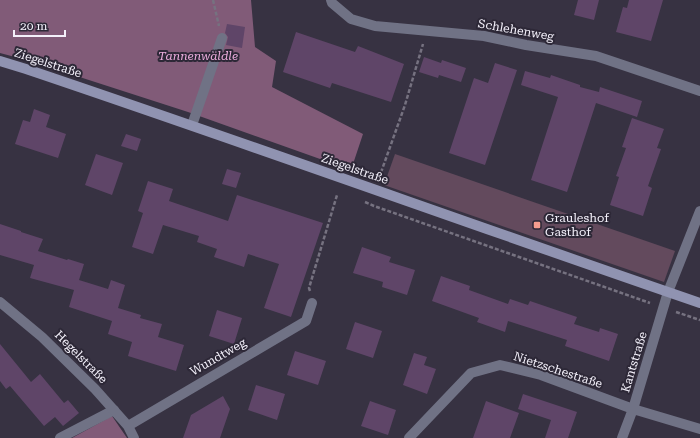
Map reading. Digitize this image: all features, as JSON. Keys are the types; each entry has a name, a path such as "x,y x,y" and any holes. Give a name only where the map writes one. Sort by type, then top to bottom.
{"main road":[{"name":"Ziegelstraße","path":"0,61 26,68 192,125 700,303"}],"street":[{"name":"Schlehenweg","path":"331,0 332,3 351,18 375,26 484,36 526,45 596,56 700,91"},
{"path":"192,125 222,38"},
{"name":"Kantstraße","path":"622,438 633,409 668,292 700,211"},
{"name":"Hegelstraße","path":"0,302 42,337 95,388 128,426 134,438"},
{"name":"Wundtweg","path":"128,426 306,321 312,303"},
{"name":"Nietzschestraße","path":"410,438 471,373 500,365 541,375 633,409 700,429"},
{"path":"60,438 114,410"}],"path":[{"path":"213,0 222,38"},
{"path":"375,190 405,105 427,31"},
{"path":"312,303 309,288 336,194"},
{"path":"360,200 700,320"}],"shaded area":[{"path":"395,154 675,251 664,282 384,185"}],"green space":[{"name":"Tannenwäldle","path":"0,0 251,0 255,47 276,61 272,87 363,134 351,170 188,112 30,61 0,53"},
{"path":"112,416 127,438 72,438"}],"building":[{"path":"578,0 599,0 594,20 574,15"},
{"path":"629,0 663,0 651,41 616,32 623,7 627,8"},
{"path":"227,24 245,27 242,48 226,45 228,37 225,33"},
{"path":"296,32 355,52 358,46 404,64 391,102 332,83 330,88 283,72"},
{"path":"424,57 441,63 442,60 466,68 461,82 439,75 438,78 419,72"},
{"path":"495,63 517,70 485,165 449,153 474,78 488,83"},
{"path":"525,71 550,78 551,75 580,85 580,87 599,92 600,87 642,101 637,117 596,103 567,192 531,180 558,97 521,85"},
{"path":"34,109 50,115 46,127 66,134 58,158 15,144 23,120 30,122"},
{"path":"632,118 664,129 657,148 661,149 648,186 652,188 643,216 610,205 619,177 616,176 626,148 622,147"},
{"path":"126,134 141,139 137,151 121,146"},
{"path":"96,154 123,163 112,195 85,185"},
{"path":"227,169 241,173 236,188 222,184"},
{"path":"148,181 173,189 169,201 228,221 237,195 323,223 291,317 264,308 279,264 248,254 244,267 214,257 217,249 197,242 199,236 163,225 153,254 132,247 143,213 138,211"},
{"path":"0,224 43,239 38,251 84,264 79,280 108,289 111,280 125,285 118,308 141,315 140,318 162,324 158,337 184,345 176,371 128,356 132,342 108,334 112,321 69,307 74,290 30,278 34,265 0,255"},
{"path":"362,247 391,257 389,262 415,270 407,295 382,287 383,282 353,273"},
{"path":"441,276 470,286 469,290 508,304 510,299 528,305 530,301 577,317 574,324 599,332 600,328 618,334 609,361 565,346 567,340 508,321 505,332 477,322 479,318 432,301"},
{"path":"217,310 242,318 234,344 209,336"},
{"path":"355,322 382,331 373,358 346,349"},
{"path":"0,344 31,382 40,374 64,403 68,400 79,413 63,426 55,417 44,426 10,386 6,389 0,381"},
{"path":"295,351 326,361 318,385 287,375"},
{"path":"414,353 427,357 424,365 436,369 427,394 403,385"},
{"path":"256,385 285,394 277,420 248,410"},
{"path":"523,394 577,412 568,438 545,438 551,420 518,409"},
{"path":"223,396 230,409 220,438 183,438 191,415"},
{"path":"370,401 396,410 388,435 361,426"},
{"path":"486,401 519,413 510,438 473,438"}],"place":[{"name":"Grauleshof Gasthof","path":"537,225"}]}
